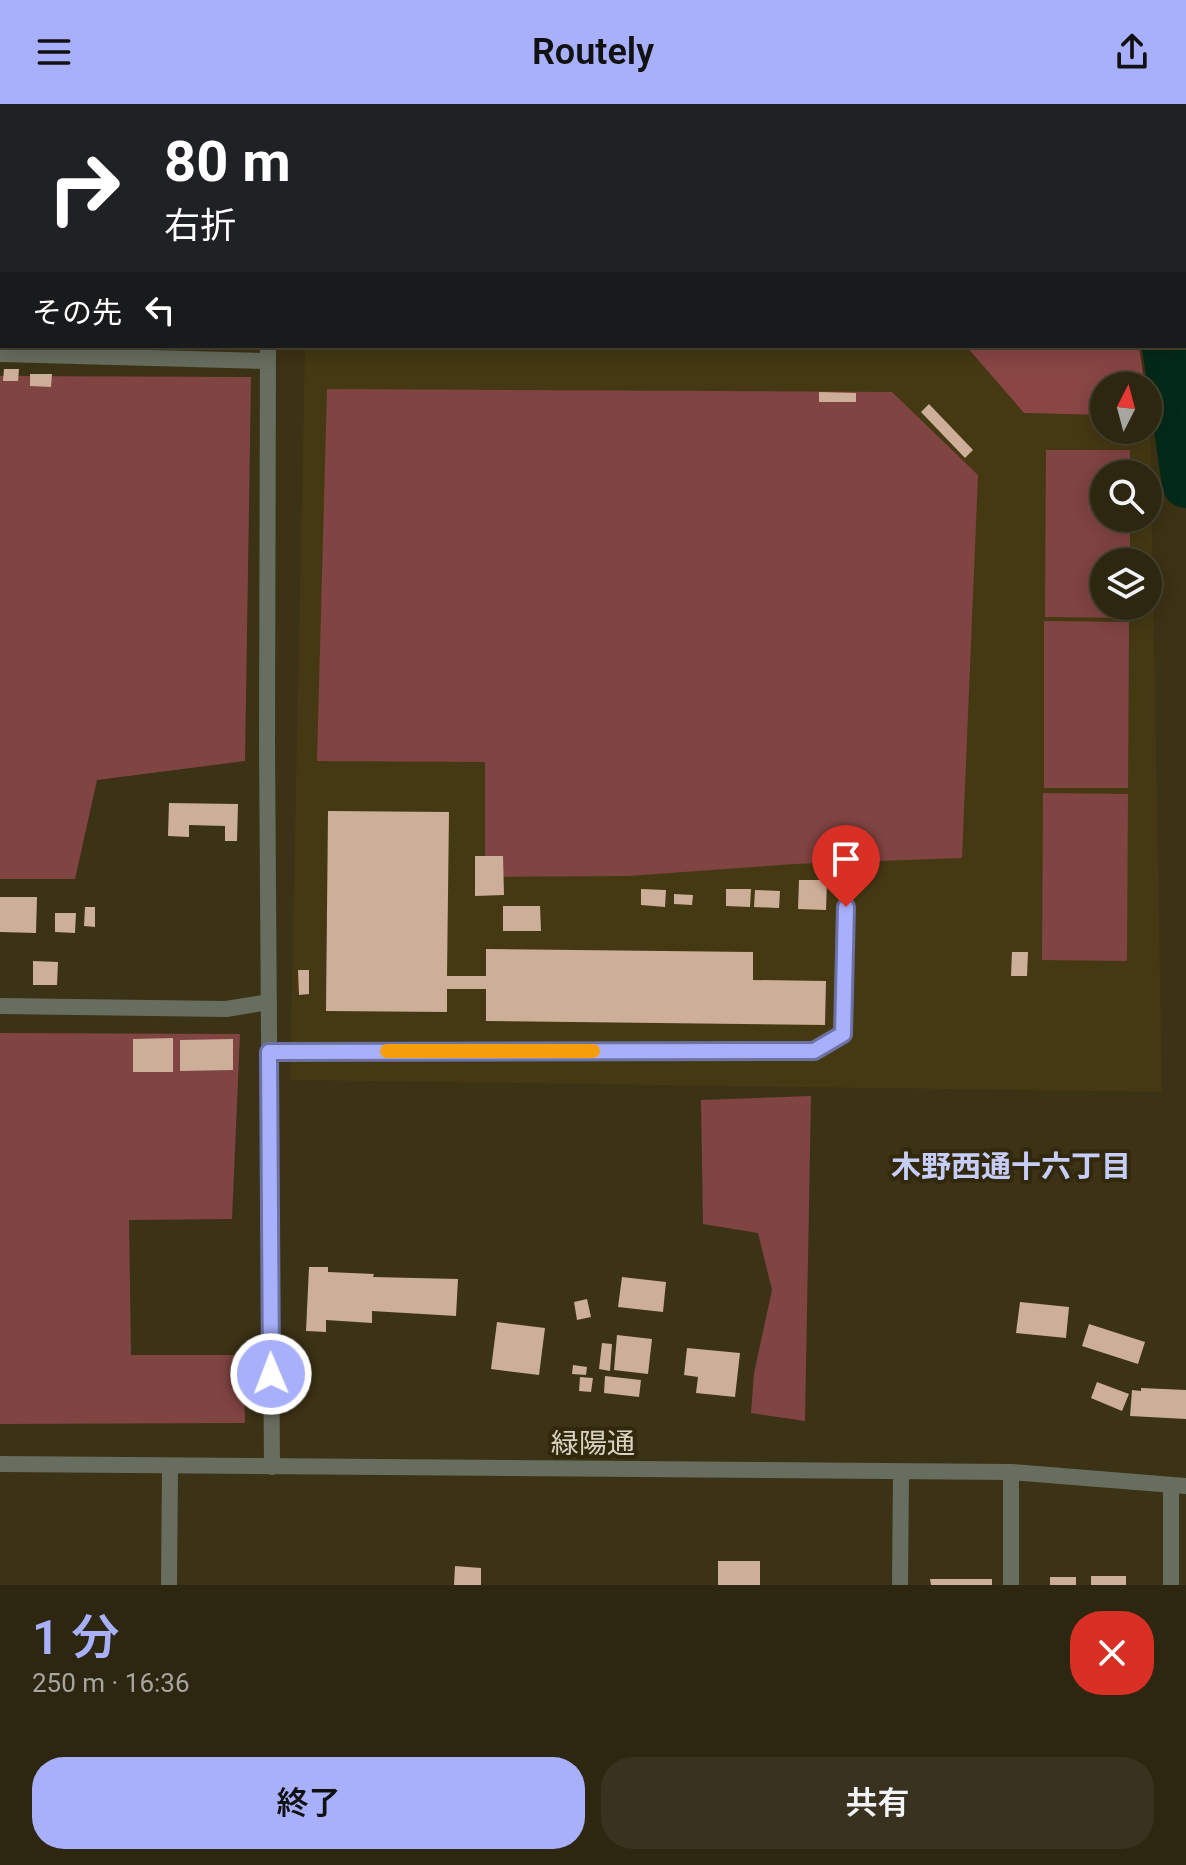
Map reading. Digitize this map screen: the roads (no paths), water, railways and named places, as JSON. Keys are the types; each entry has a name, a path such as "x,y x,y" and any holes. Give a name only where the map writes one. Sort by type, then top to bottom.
{"street":[{"path":"0,354 268,353 272,1467"},
{"path":"0,1006 226,1009 269,1002"},
{"name":"緑陽通","path":"0,1464 1011,1472 1178,1486"},
{"path":"169,1585 170,1466"},
{"path":"900,1585 901,1472"},
{"path":"1011,1472 1011,1585"},
{"path":"1171,1585 1178,1486"}],"lane":[{"path":"269,1052 814,1051 843,1034 847,875"}],"waterway":[{"path":"1166,348 1186,484"}],"district":[{"name":"木野西通十六丁目","path":"1011,1167"}]}
